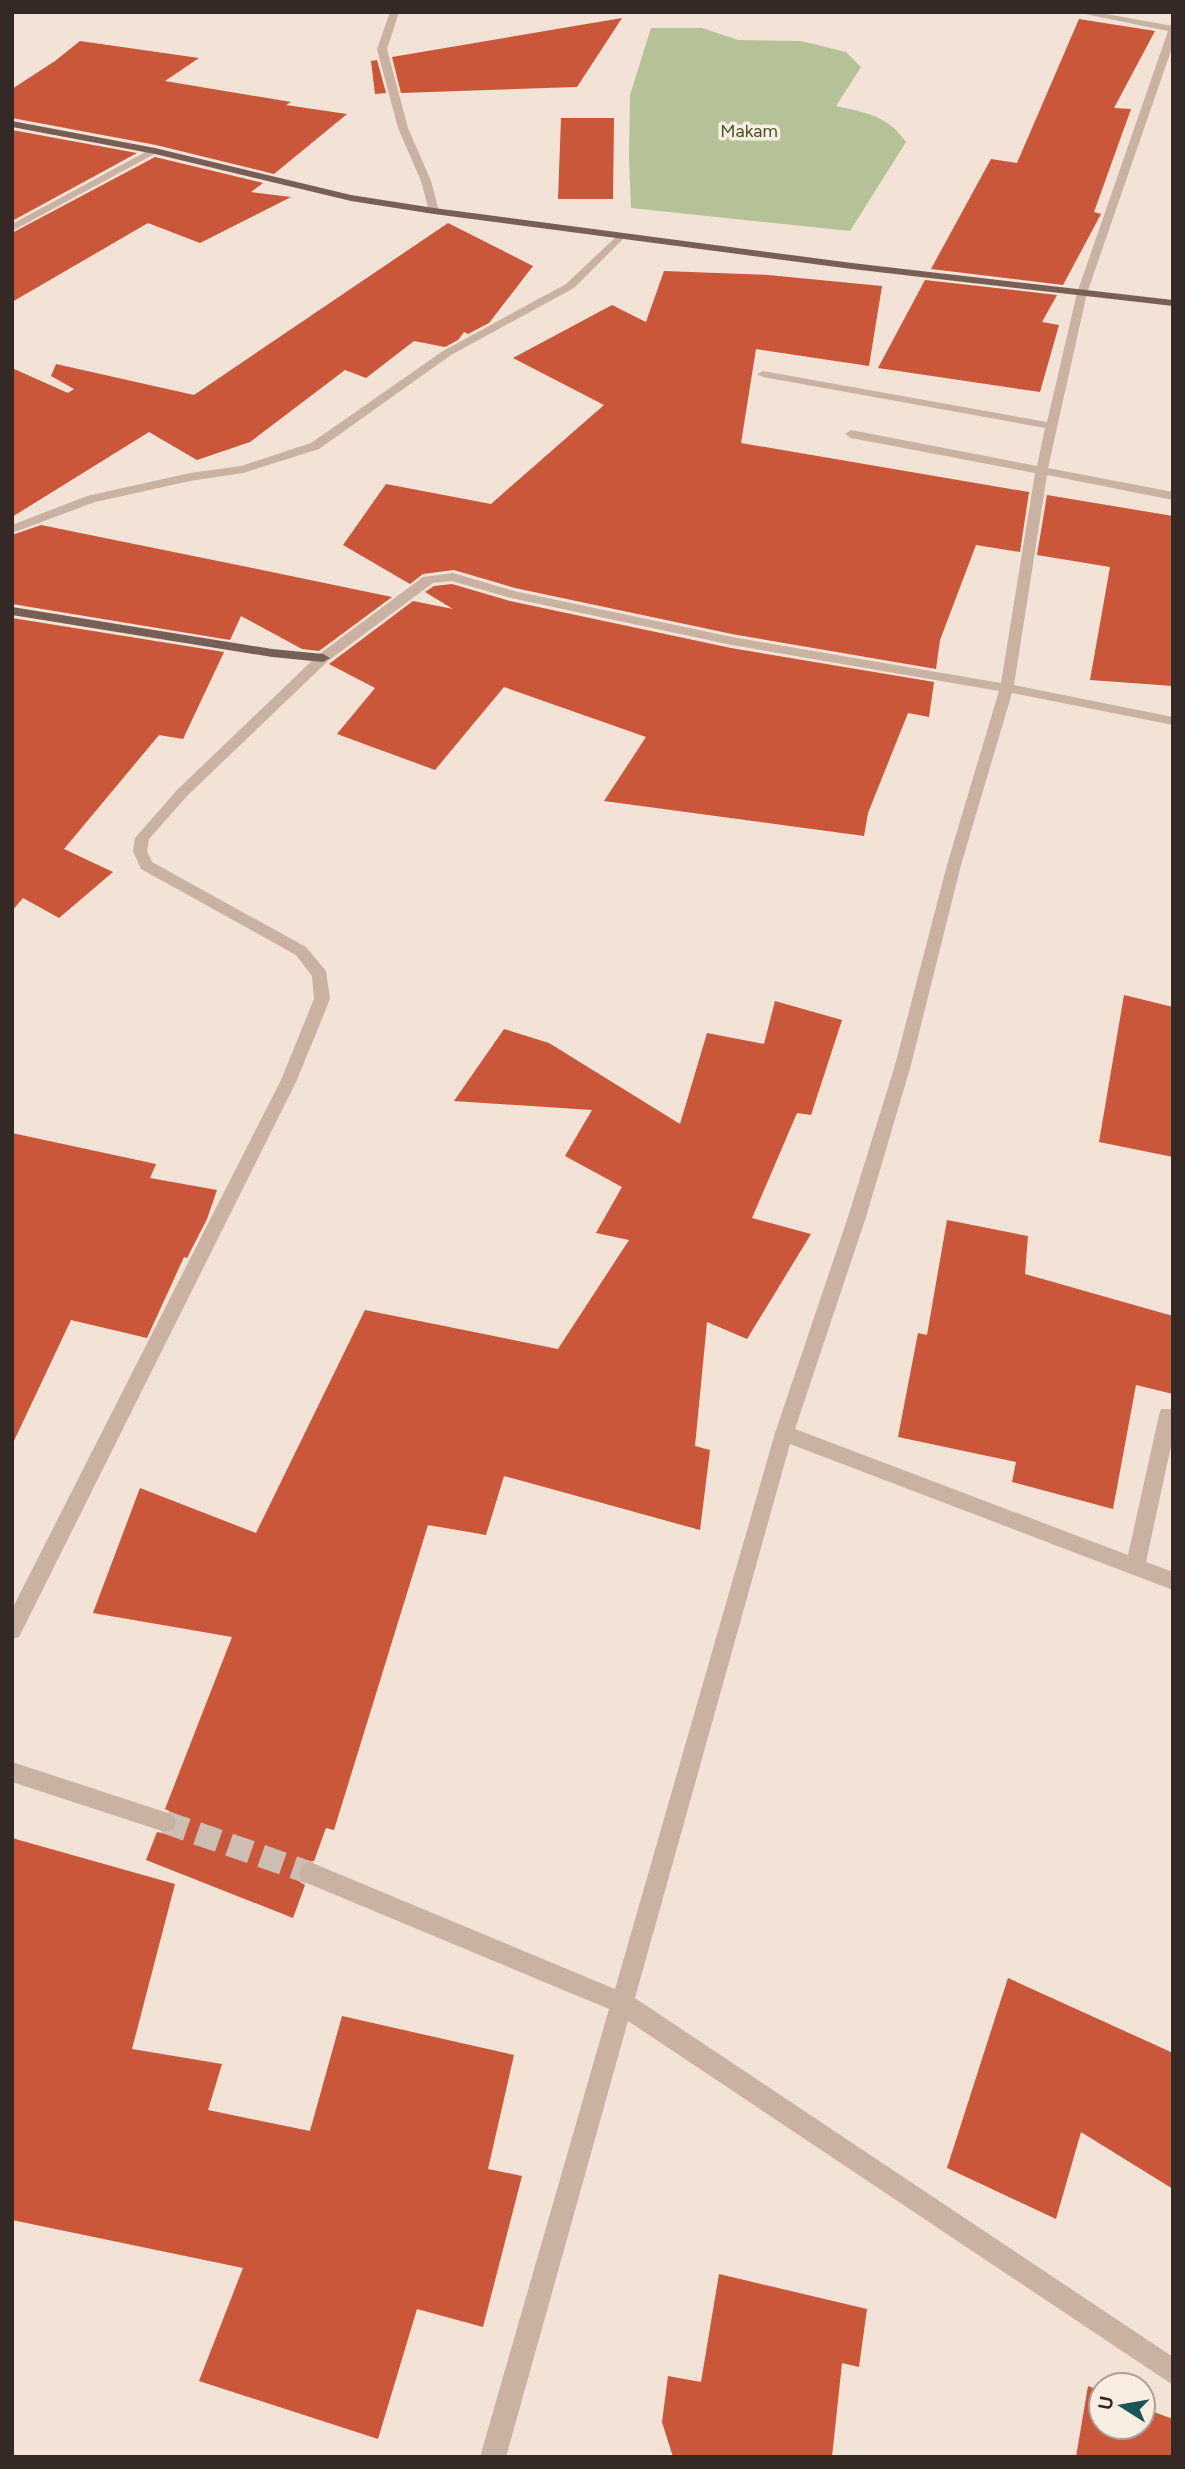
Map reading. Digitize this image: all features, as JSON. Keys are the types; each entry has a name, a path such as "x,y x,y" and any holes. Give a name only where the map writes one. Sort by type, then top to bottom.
{"main road":[{"path":"12,124 155,151 351,198 434,211 620,237 1173,303"},
{"path":"12,611 272,653 323,658"}],"street":[{"path":"395,12 382,49 403,128 426,181 434,211"},
{"path":"493,2457 784,1433 857,1217 903,1065 954,865 1007,688 1042,470 1083,293 1173,30 1079,12"},
{"path":"1159,70 1173,72"},
{"path":"12,228 155,151"},
{"path":"12,529 91,499 190,477 243,469 315,446 447,353 570,286 620,237"},
{"path":"763,374 1052,426"},
{"path":"851,434 1173,496"},
{"path":"12,1630 289,1080 322,999 320,975 301,951 146,865 140,851 142,838 182,793 323,658 428,580 453,577 510,594 732,641 1007,688 1173,721"},
{"path":"1135,1566 1168,1415"},
{"path":"784,1433 1173,1581"},
{"path":"12,1772 164,1822"},
{"path":"310,1873 622,2003 1173,2372"}],"green space":[{"name":"Makam","path":"651,28 702,28 738,40 801,41 846,52 861,67 836,106 875,116 891,126 906,142 850,231 631,208 630,95"}],"building":[{"path":"622,18 577,87 401,93 392,57"},
{"path":"1079,19 1155,31 1114,108 1131,109 1094,212 1101,214 1063,285 931,269 991,159 1017,163"},
{"path":"80,41 199,58 165,81 347,114 274,174 156,145 12,118 12,89"},
{"path":"377,60 386,93 375,94 371,61"},
{"path":"561,118 614,118 613,199 558,199"},
{"path":"12,130 137,153 12,221"},
{"path":"155,157 263,183 251,192 291,197 200,243 148,223 12,302 12,233"},
{"path":"448,223 533,266 489,323 468,334 464,332 458,340 445,347 414,341 366,378 345,370 250,442 197,460 149,432 12,517 12,368 68,393 74,389 51,376 56,364 194,395"},
{"path":"664,271 768,275 882,286 869,366 756,349 741,443 1029,492 1020,552 976,545 940,640 936,669 732,634 515,588 454,570 423,574 410,584 343,545 386,484 491,504 604,405 513,358 612,305 646,322"},
{"path":"925,280 1057,295 1042,322 1059,325 1040,392 878,368"},
{"path":"1047,495 1173,516 1173,686 1090,680 1110,567 1037,555"},
{"path":"41,525 392,597 319,651 302,649 241,616 230,640 12,604 12,535"},
{"path":"452,584 510,601 731,648 934,682 929,717 908,713 868,813 864,836 604,801 646,737 504,687 435,770 337,734 375,688 329,664 413,601 453,609 425,592 434,586"},
{"path":"12,618 224,652 183,739 159,735 64,849 113,872 59,918 23,898 12,911"},
{"path":"1124,995 1173,1007 1173,1157 1099,1142"},
{"path":"775,1001 842,1020 811,1115 797,1113 752,1218 811,1234 747,1339 707,1322 695,1446 710,1450 700,1530 504,1476 486,1535 428,1525 334,1830 326,1828 314,1861 301,1863 297,1872 300,1882 305,1885 293,1918 146,1860 157,1832 166,1834 174,1831 178,1823 175,1814 165,1809 232,1637 93,1613 140,1488 256,1533 365,1310 558,1349 629,1240 596,1233 622,1187 565,1156 592,1110 454,1101 504,1029 549,1043 680,1124 707,1033 764,1044"},
{"path":"12,1133 156,1164 150,1178 217,1190 207,1219 187,1258 184,1257 147,1338 71,1320 12,1445"},
{"path":"947,1220 1028,1236 1025,1274 1173,1316 1173,1394 1136,1385 1113,1509 1012,1482 1016,1462 898,1437 918,1333 927,1335"},
{"path":"12,1838 175,1884 132,2049 222,2064 208,2110 310,2131 342,2016 514,2055 488,2169 522,2176 483,2327 417,2309 378,2439 199,2381 243,2268 12,2220"},
{"path":"1008,1978 1173,2053 1173,2189 1081,2132 1056,2219 947,2168"},
{"path":"719,2274 867,2309 859,2367 842,2363 832,2457 673,2457 662,2422 668,2376 701,2382"},
{"path":"1087,2392 1087,2441 1157,2441 1157,2413 1173,2419 1173,2457 1076,2457"}],"tunnel":[{"path":"165,1822 310,1873"}]}
